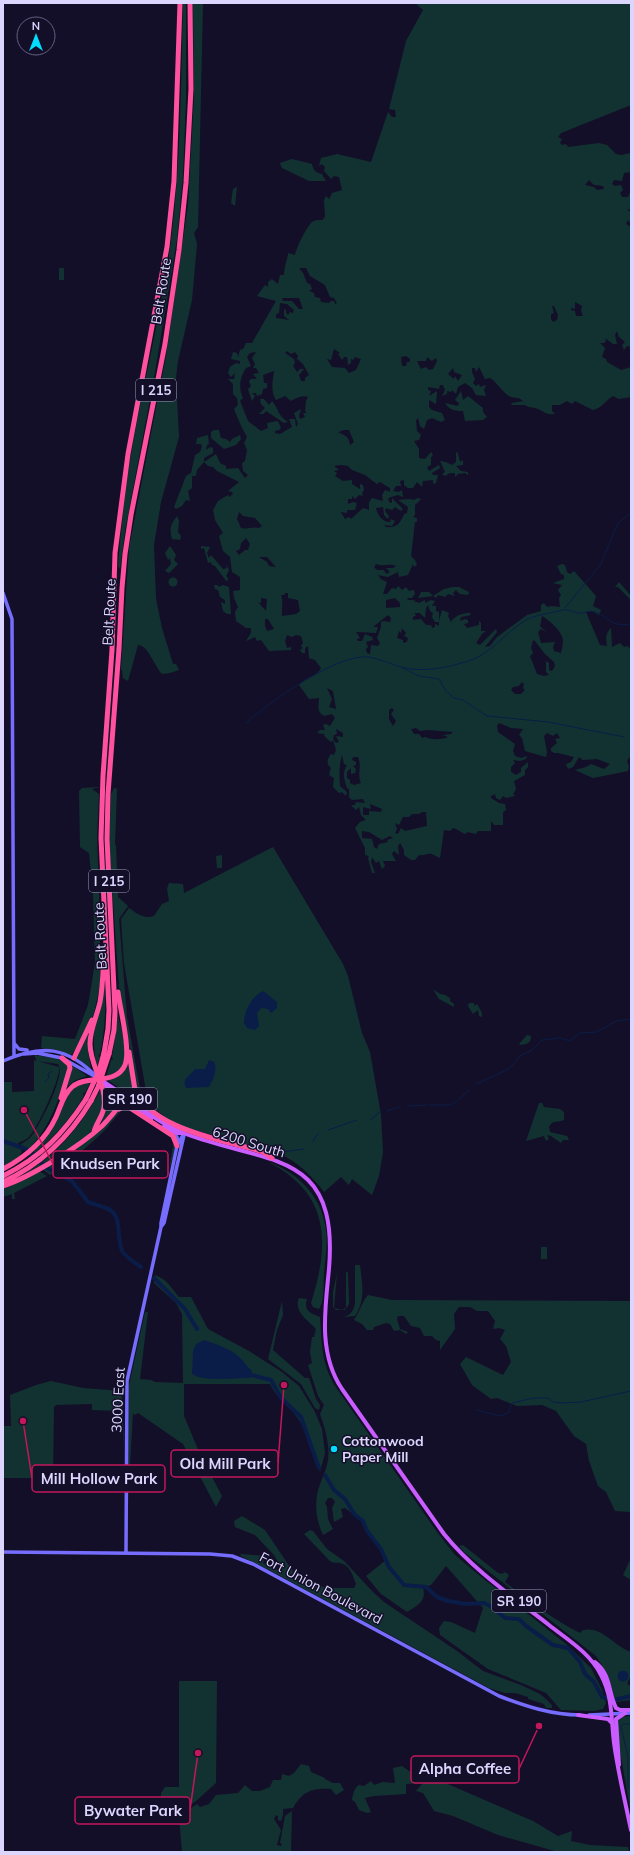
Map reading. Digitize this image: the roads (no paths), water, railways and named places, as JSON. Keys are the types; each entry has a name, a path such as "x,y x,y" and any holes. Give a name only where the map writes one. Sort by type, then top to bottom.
{"highway":[{"name":"Belt Route","path":"106,1054 109,1010 104,918 102,838 117,539 128,454 167,247 174,181 180,3"},
{"name":"Belt Route","path":"106,776 125,554 165,344 179,250 186,183 191,89 190,3"},
{"name":"Belt Route","path":"3,1182 43,1154 69,1125 88,1100 106,1054 115,1011 105,794"},
{"path":"94,1132 102,1118 104,1107 104,1098 93,1061 90,1044 92,1026 100,1002 103,973 104,918"},
{"path":"114,967 135,1088 138,1100 145,1110"},
{"path":"73,1061 100,1002"},
{"path":"3,1169 20,1159 37,1146 45,1137 56,1117 63,1099 71,1088 85,1080 115,1076 125,1065 127,1054 125,1036"},
{"path":"56,1117 70,1068 69,1064 62,1058"},
{"path":"135,1088 143,1103 173,1124 264,1152 272,1158"},
{"path":"114,1113 124,1100"},
{"path":"3,1186 50,1163 94,1132 114,1113 124,1106 127,1106 173,1136 177,1146"},
{"name":"Belt Route","path":"3,1176 25,1167"}],"main road":[{"path":"3,593 10,609 12,619 15,1056 3,1061"},
{"path":"14,1042 19,1049 34,1050"},
{"name":"6200 South","path":"15,1056 34,1050 55,1051 73,1061 145,1110 184,1133 272,1158 287,1165 303,1176 316,1190 325,1209 330,1237 325,1346 329,1363 336,1379 444,1534 459,1552 477,1569 580,1649 591,1660 602,1675 613,1706"},
{"name":"6200 South","path":"15,1056 37,1053 73,1061"},
{"name":"6200 South","path":"99,1079 109,1089 168,1130 177,1133 184,1133"},
{"path":"168,1130 177,1137 177,1146"},
{"name":"3000 East","path":"126,1553 127,1381 161,1227 160,1223 177,1146 184,1133"},
{"name":"3000 East","path":"161,1227 164,1223 184,1133"},
{"name":"Fort Union Boulevard","path":"3,1552 224,1554 253,1564 499,1696 543,1710 578,1715 631,1712"},
{"path":"613,1706 620,1710 631,1712"},
{"name":"SR 190","path":"612,1714 613,1706"},
{"path":"619,1771 620,1757 616,1719 625,1713"},
{"path":"612,1714 612,1724 619,1771 631,1830"},
{"path":"578,1715 608,1719 612,1724"}],"water":[{"path":"263,991 277,1002 277,1008 271,1013 268,1009 261,1008 257,1013 259,1026 255,1030 247,1028 244,1023 244,1018 249,1004 255,996"},
{"path":"209,1060 214,1062 215,1072 209,1087 186,1088 185,1080 195,1069 205,1069"},
{"path":"204,1340 235,1354 252,1371 250,1378 211,1379 192,1374 193,1351 196,1344"},
{"path":"623,1670 627,1672 629,1676 627,1680 623,1682 619,1680 617,1676 619,1672"}],"waterway":[{"path":"565,608 601,564 618,523 631,513"},
{"path":"246,723 271,703 304,681 340,663 356,658 369,657 408,669 430,669 451,666 480,656 528,619 563,610 569,610 576,613 593,612 600,614 614,623 624,625 631,624"},
{"path":"403,668 419,676 439,679 445,690 454,698 463,700 487,716 548,722 624,737"},
{"path":"476,1084 509,1069 521,1055 531,1051 542,1040 560,1038 570,1041 580,1033 597,1032 616,1021 631,1019"},
{"path":"45,1082 49,1078 48,1074 52,1071"},
{"path":"430,1105 452,1104 459,1100 469,1090"},
{"path":"408,1106 427,1105"},
{"path":"387,1111 401,1106"},
{"path":"370,1120 381,1111"},
{"path":"328,1130 357,1120"},
{"path":"313,1142 319,1134"},
{"path":"3,1141 26,1149 47,1168 72,1181 88,1202 112,1211 117,1220 122,1251 128,1258 141,1267"},
{"path":"244,1144 283,1152 304,1149"},
{"path":"154,1278 185,1309 197,1329"},
{"path":"247,1374 271,1380 281,1398 301,1417 319,1468"},
{"path":"477,1410 500,1416 508,1413 512,1403 534,1398 548,1398 553,1402 561,1403 581,1402 631,1391"},
{"path":"325,1475 334,1490 345,1499 355,1515 363,1521 367,1531 381,1549 389,1567 404,1585 426,1587 437,1597 448,1601 466,1604 484,1603 492,1607 505,1618 519,1619 526,1626 553,1645 568,1648 580,1662 585,1674 594,1682 602,1697 614,1700 631,1696"},
{"path":"628,1788 628,1757 621,1726 623,1724 631,1724"}],"place":[{"name":"Knudsen Park","path":"24,1110"},
{"name":"Old Mill Park","path":"284,1385"},
{"name":"Mill Hollow Park","path":"23,1421"},
{"name":"Cottonwood Paper Mill","path":"334,1449"},
{"name":"Alpha Coffee","path":"539,1726"},
{"name":"Bywater Park","path":"198,1753"}]}
